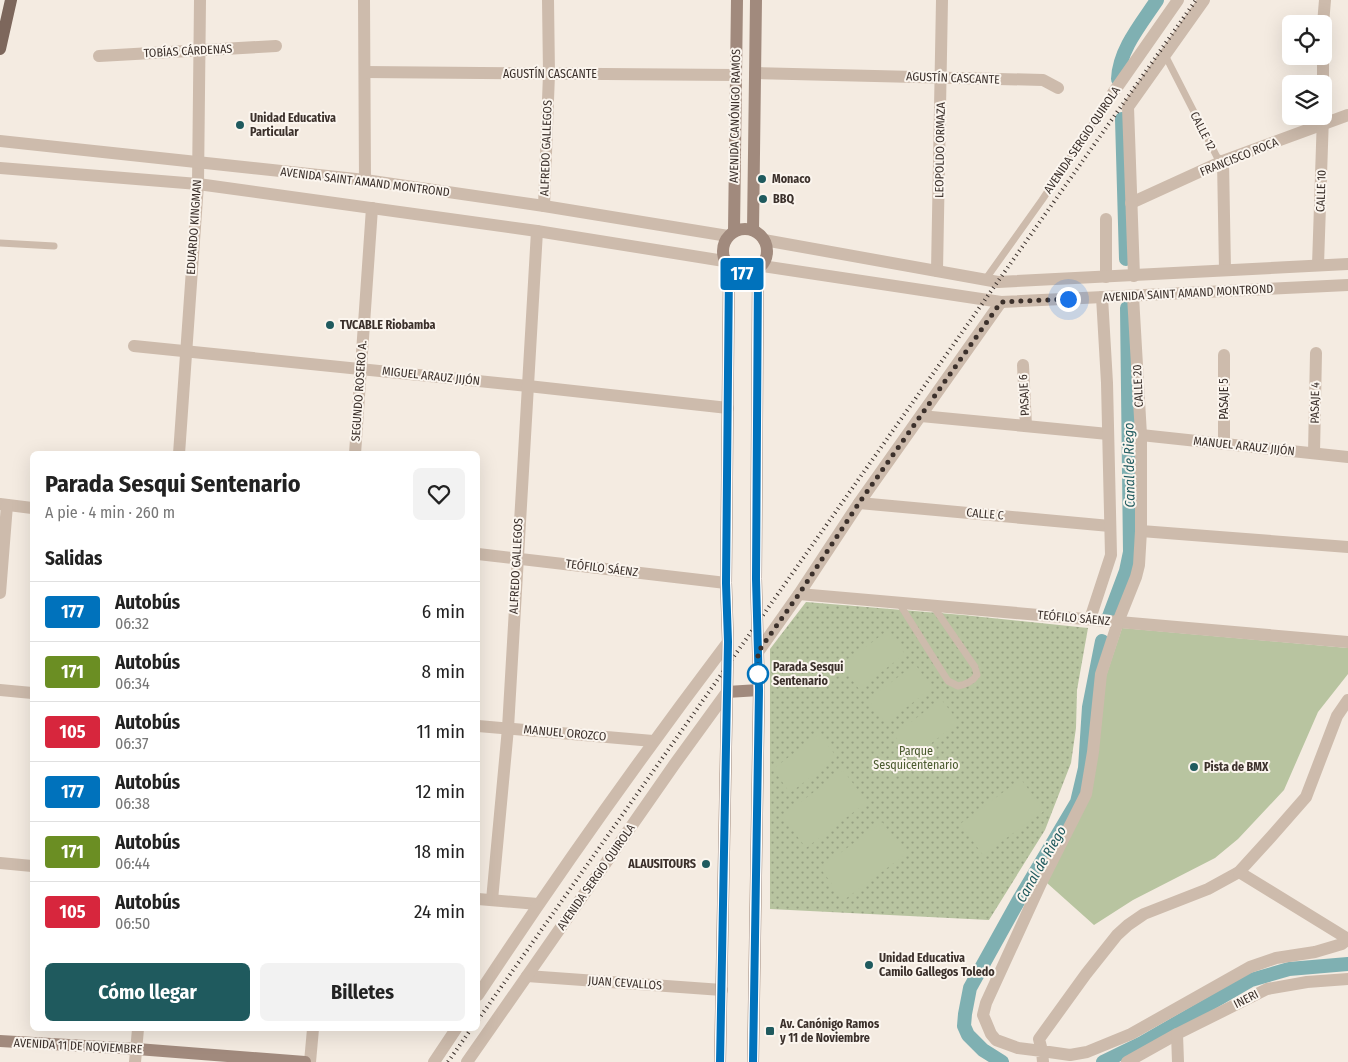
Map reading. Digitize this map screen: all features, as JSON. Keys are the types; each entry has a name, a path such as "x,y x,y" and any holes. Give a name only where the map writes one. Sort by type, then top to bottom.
{"main road":[{"path":"0,49 11,0"},
{"name":"AVENIDA CANÓNIGO RAMOS","path":"720,1062 728,642 726,583 728,408 726,264 723,245 731,234 737,0"},
{"name":"AVENIDA CANÓNIGO RAMOS","path":"753,230 756,0"},
{"path":"731,234 747,229 753,230 764,240 767,254 760,268 756,579 759,690 753,1062"},
{"path":"726,264 733,271 743,274 748,274 760,268"},
{"path":"727,692 759,690"},
{"name":"AVENIDA 11 DE NOVIEMBRE","path":"0,1041 136,1056 305,1062"}],"street":[{"name":"EDUARDO KINGMAN","path":"179,451 198,184 200,0"},
{"path":"364,0 366,72 365,180"},
{"name":"ALFREDO GALLEGOS","path":"544,206 548,0"},
{"name":"LEOPOLDO ORMAZA","path":"937,271 942,0"},
{"name":"AVENIDA SERGIO QUIROLA","path":"1113,93 1178,0"},
{"name":"AVENIDA SERGIO QUIROLA","path":"1131,203 1128,107 1204,0"},
{"path":"1324,15 1325,0"},
{"name":"TOBÍAS CÁRDENAS","path":"99,56 276,46"},
{"name":"AGUSTÍN CASCANTE","path":"366,72 735,75"},
{"name":"AGUSTÍN CASCANTE","path":"755,73 1043,80 1058,88"},
{"name":"FRANCISCO ROCA","path":"1332,118 1348,115"},
{"name":"FRANCISCO ROCA","path":"1131,203 1223,161 1311,125"},
{"name":"CALLE 10","path":"1318,265 1323,125"},
{"name":"AVENIDA SAINT AMAND MONTROND","path":"0,141 365,180 731,234"},
{"name":"CALLE 12","path":"1223,161 1225,270"},
{"name":"AVENIDA SAINT AMAND MONTROND","path":"0,168 198,184 537,231 726,264"},
{"path":"1131,203 1134,276"},
{"name":"SEGUNDO ROSERO A.","path":"355,451 372,208"},
{"path":"1106,219 1106,277"},
{"name":"ALFREDO GALLEGOS","path":"492,900 508,728 537,231"},
{"name":"AVENIDA SAINT AMAND MONTROND","path":"764,240 998,282 1348,264"},
{"name":"AVENIDA SAINT AMAND MONTROND","path":"760,268 1001,302 1348,285"},
{"name":"CALLE 20","path":"1043,1057 996,1040 991,1034 983,1015 986,1003 1033,900 1086,794 1093,752 1101,674 1118,622 1140,565 1141,435 1133,296"},
{"path":"1090,619 1111,555 1102,297"},
{"path":"758,652 859,503 1001,302"},
{"name":"MIGUEL ARAUZ JIJÓN","path":"134,346 361,368 728,408"},
{"name":"PASAJE 4","path":"1314,454 1316,353"},
{"name":"PASAJE 5","path":"1224,355 1224,444"},
{"name":"PASAJE 6","path":"1023,364 1026,426"},
{"path":"920,416 1108,434"},
{"name":"MANUEL ARAUZ JIJÓN","path":"1141,435 1348,457"},
{"name":"CALLE C","path":"859,503 1110,526"},
{"path":"0,593 4,505 30,508"},
{"path":"1141,531 1348,547"},
{"name":"TEÓFILO SÁENZ","path":"480,554 726,583"},
{"name":"TEÓFILO SÁENZ","path":"799,594 1348,642"},
{"path":"480,993 538,904 652,741 728,642"},
{"path":"0,690 30,693"},
{"name":"AVENIDA SERGIO QUIROLA","path":"467,1062 727,692"},
{"path":"1239,872 1348,939 1342,944 1314,952 1276,958 1250,967 1131,1034 1087,1052 1043,1057 1040,1039 1086,974 1117,935 1144,914 1208,889 1239,872 1306,797 1337,716 1348,700"},
{"name":"MANUEL OROZCO","path":"480,726 652,741"},
{"path":"0,864 30,866"},
{"path":"480,899 538,904"},
{"name":"JUAN CEVALLOS","path":"527,976 722,990"},
{"name":"INERI","path":"1127,1062 1177,1034 1267,989 1307,982 1348,979"},
{"path":"136,1056 138,1031"},
{"path":"310,1062 313,1031"},
{"path":"434,1062 455,1031"},
{"path":"1177,1034 1178,1062"}],"lane":[{"name":"CALLE 12","path":"1165,54 1216,157 1223,161"},
{"name":"AVENIDA SERGIO QUIROLA","path":"985,280 1042,200 1113,93"},
{"path":"0,243 54,246"},
{"path":"899,602 948,681 958,686 965,685 977,674 975,667 933,605"}],"green space":[{"name":"Parque Sesquicentenario","path":"806,602 1088,628 1077,690 1076,728 1071,763 1045,830 989,920 770,909 770,649"},
{"name":"Pista de BMX","path":"1122,628 1348,648 1348,674 1318,712 1284,790 1238,839 1215,858 1133,900 1094,925 1047,883 1089,798 1106,676"},
{"path":"888,630 905,654 859,689 841,666"},
{"path":"915,664 932,688 886,723 868,700"},
{"path":"941,699 959,722 912,758 894,735"},
{"path":"819,734 837,757 790,793 773,769"},
{"path":"843,770 867,802 806,848 782,816"},
{"path":"1021,779 1044,811 983,855 960,824"},
{"path":"882,822 906,854 844,900 820,868"}],"waterway":[{"name":"Canal de Riego","path":"1118,79 1122,58 1138,28 1157,0"},
{"name":"Canal de Riego","path":"1122,119 1126,259"},
{"name":"Canal de Riego","path":"1108,619 1126,571 1130,552 1127,308"},
{"name":"Canal de Riego","path":"1002,1062 983,1050 968,1035 964,1026 970,988 1020,898 1077,802 1085,768 1089,707 1102,641"},
{"name":"Canal de Riego","path":"1103,1062 1142,1043 1251,980 1289,969 1348,964"}],"railway":[{"path":"480,1017 1196,0"},
{"path":"448,1062 470,1031"}],"bus line":[{"name":"177","path":"720,1062 728,642 726,583 729,268 743,274 758,270 756,579 759,690 753,1062"}],"place":[{"name":"Unidad Educativa Particular","path":"240,125"},
{"name":"Monaco","path":"762,179"},
{"name":"BBQ","path":"763,199"},
{"name":"TVCABLE Riobamba","path":"330,325"},
{"name":"Parada Sesqui Sentenario","path":"758,674"},
{"name":"Pista de BMX","path":"1194,767"},
{"name":"ALAUSITOURS","path":"706,864"},
{"name":"Unidad Educativa Camilo Gallegos Toledo","path":"869,965"},
{"name":"Av. Canónigo Ramos y 11 de Noviembre","path":"770,1031"}],"route":[{"path":"758,674 758,652 859,503 1001,302 1068,299"}]}
